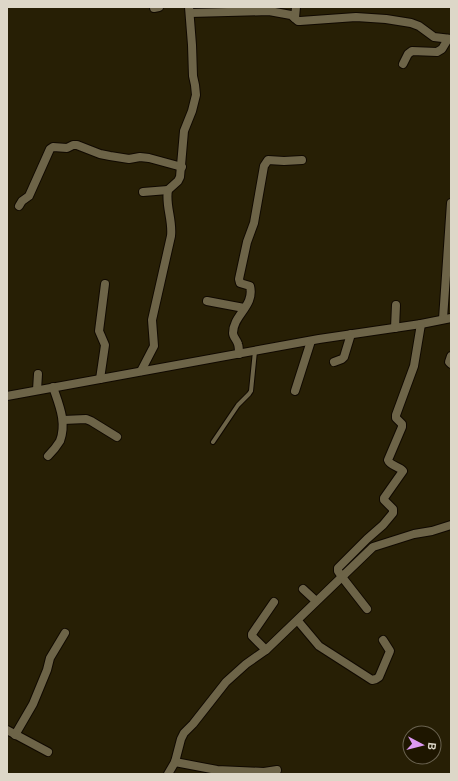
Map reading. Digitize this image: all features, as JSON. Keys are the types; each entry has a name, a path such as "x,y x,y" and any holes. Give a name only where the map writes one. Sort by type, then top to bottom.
{"street":[{"path":"295,18 296,7"},
{"path":"141,371 154,346 152,320 172,236 172,225 167,198 168,190 179,179 182,167 184,131 192,111 196,95 196,86 193,76 190,10 248,9 269,11 288,14 300,21 356,17 386,19 415,24 434,36 450,39 442,49 437,52 412,51 408,54 403,64"},
{"path":"19,206 22,201 29,196 50,149 53,147 67,148 77,144 100,154 129,159 140,157 149,158 182,167"},
{"path":"239,354 238,344 233,336 234,325 249,302 251,288 249,285 240,283 239,279 247,242 254,223 265,162 268,160 302,160"},
{"path":"143,192 168,190"},
{"path":"7,396 351,334 421,324 447,318 451,204"},
{"path":"100,379 105,345 99,331 106,284"},
{"path":"207,301 244,308"},
{"path":"395,328 396,305"},
{"path":"367,609 340,574 340,566 367,538 383,525 393,513 393,509 384,500 384,498 403,471 388,460 402,427 402,424 396,418 396,415 414,366 421,324"},
{"path":"334,362 344,357 351,334"},
{"path":"295,391 311,341"},
{"path":"451,356 449,360 451,364"},
{"path":"37,390 38,374"},
{"path":"48,456 60,441 63,420 54,387"},
{"path":"63,420 86,419 117,437"},
{"path":"168,774 175,762 184,733 194,724 226,682 246,664 266,650 298,621 315,599 340,574 372,547 378,544 451,525"},
{"path":"302,589 315,599"},
{"path":"266,650 252,636 252,634 274,602"},
{"path":"298,621 319,646 372,680 379,677 390,651 383,640"},
{"path":"16,734 33,704 48,669 50,658 65,633"},
{"path":"7,730 48,752"},
{"path":"175,762 217,770 264,772 276,770"}],"lane":[{"path":"213,442 238,405 249,394 255,351"}]}
